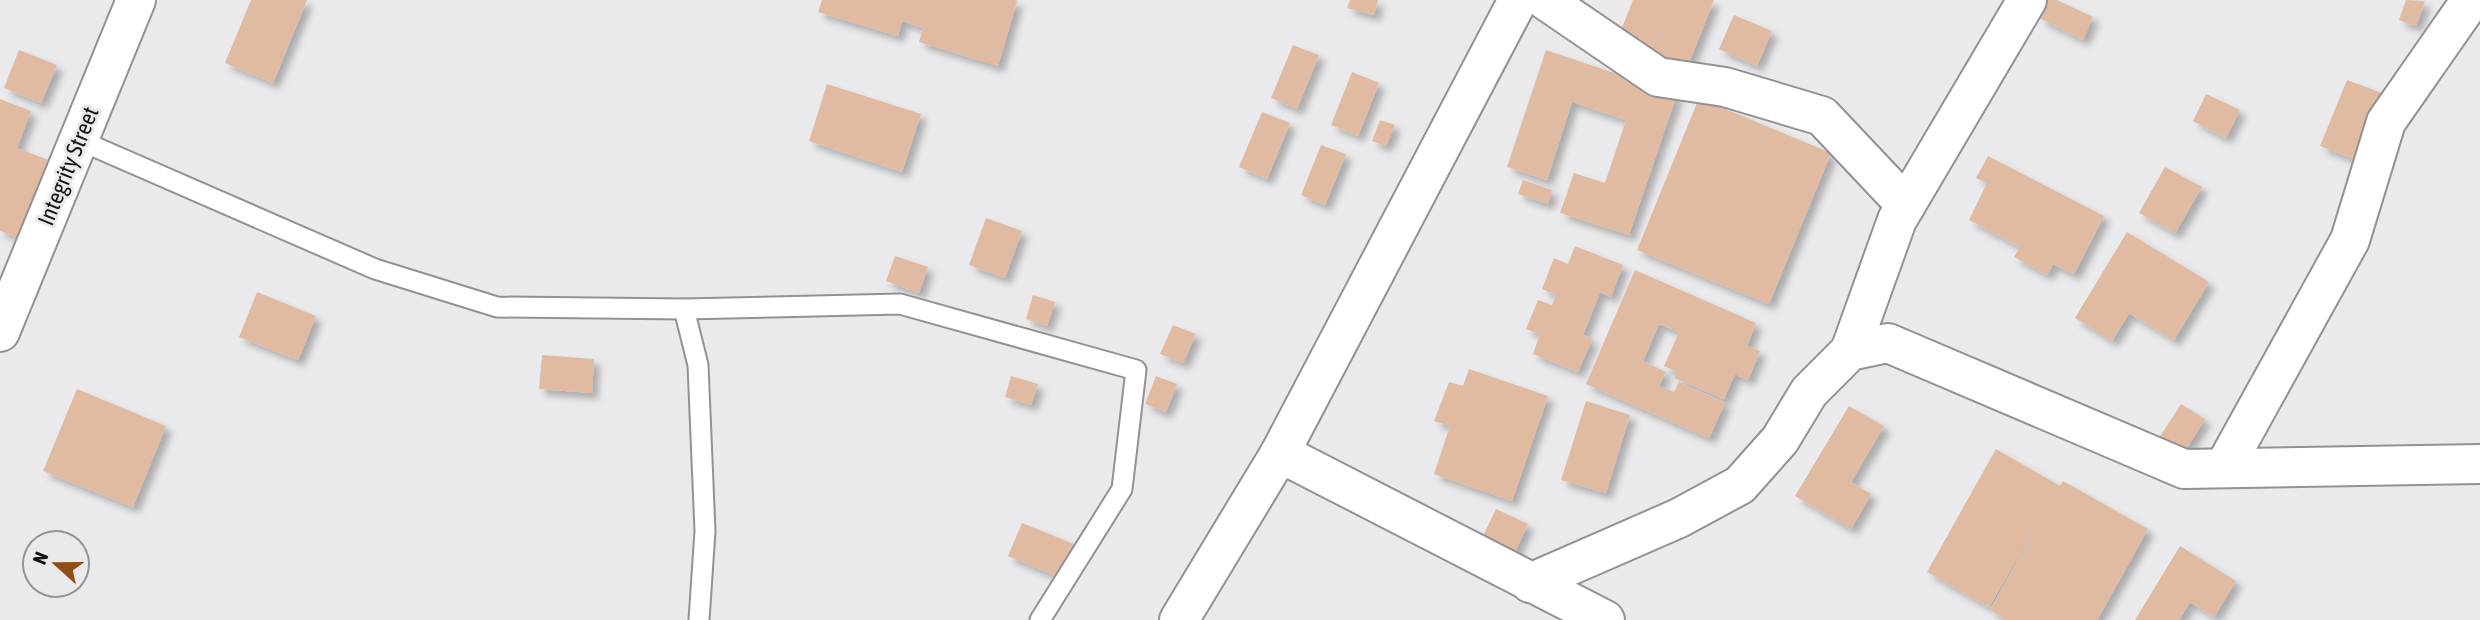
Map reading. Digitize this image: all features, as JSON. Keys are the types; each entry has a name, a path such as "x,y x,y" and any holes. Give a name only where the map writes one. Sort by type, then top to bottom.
{"street":[{"name":"Integrity Street","path":"0,332 136,0"},
{"path":"1179,620 1280,453 1518,0"},
{"path":"1545,0 1658,77 1726,87 1822,116 1906,205"},
{"path":"1530,583 1679,518 1740,485 1780,440 1809,392 1850,351 1897,220 2027,0"},
{"path":"2224,468 2350,240 2386,122 2471,0"},
{"path":"1850,351 1888,343 2184,469 2480,464"},
{"path":"1280,453 1605,620"}],"lane":[{"path":"79,139 375,270 497,307 684,309 900,304 1136,370 1122,489 1040,620"},
{"path":"684,309 698,365 705,531 699,620"}],"building":[{"path":"251,0 307,0 273,83 225,63"},
{"path":"822,0 1017,1 998,66 919,42 923,28 902,21 898,36 818,12"},
{"path":"1350,0 1378,0 1374,15 1347,8"},
{"path":"1633,0 1714,0 1685,73 1628,51 1634,35 1621,30"},
{"path":"2048,0 2057,0 2093,17 2083,40 2039,18"},
{"path":"2406,0 2425,1 2416,26 2399,20"},
{"path":"1734,15 1772,31 1757,66 1719,49"},
{"path":"1293,45 1319,55 1297,109 1271,98"},
{"path":"19,50 57,65 41,103 4,88"},
{"path":"1546,50 1677,94 1629,235 1560,213 1574,173 1605,183 1626,120 1572,102 1547,180 1507,167"},
{"path":"1352,72 1379,83 1358,136 1331,125"},
{"path":"2347,80 2382,93 2356,160 2320,146"},
{"path":"827,84 921,114 902,172 809,141"},
{"path":"2206,94 2240,110 2226,138 2193,121"},
{"path":"1699,98 1831,153 1769,304 1637,250"},
{"path":"0,99 31,111 17,148 48,160 19,238 0,231"},
{"path":"1262,112 1290,123 1267,179 1239,167"},
{"path":"1380,120 1395,125 1386,146 1372,141"},
{"path":"1321,145 1346,154 1325,205 1301,195"},
{"path":"1988,156 2104,216 2074,274 2053,264 2047,275 2014,257 2020,247 1969,220 1987,183 1976,178"},
{"path":"2165,167 2202,187 2175,233 2139,213"},
{"path":"1523,180 1552,190 1548,204 1518,194"},
{"path":"986,218 1022,231 1005,278 969,265"},
{"path":"2127,232 2209,282 2174,340 2129,313 2112,341 2075,318"},
{"path":"1575,246 1623,265 1611,297 1600,292 1583,335 1592,339 1578,372 1533,354 1540,334 1526,329 1538,300 1552,305 1556,295 1542,289 1554,258 1568,264"},
{"path":"895,256 928,267 919,293 886,281"},
{"path":"1635,270 1756,323 1747,346 1760,351 1748,380 1735,374 1724,399 1674,378 1677,372 1664,366 1679,332 1659,324 1643,361 1666,372 1659,386 1674,392 1679,382 1725,403 1709,438 1586,384"},
{"path":"257,292 316,316 298,360 239,337"},
{"path":"1033,295 1055,302 1047,326 1026,319"},
{"path":"1173,325 1196,334 1183,363 1160,354"},
{"path":"542,355 594,359 592,393 539,389"},
{"path":"1469,369 1548,396 1512,501 1434,474 1450,426 1434,421 1449,382 1463,386"},
{"path":"1011,376 1038,384 1031,405 1005,397"},
{"path":"1156,376 1177,384 1166,412 1145,404"},
{"path":"77,389 166,426 133,507 43,471"},
{"path":"1586,401 1630,415 1606,493 1561,480"},
{"path":"2181,404 2205,419 2183,454 2159,438"},
{"path":"1849,406 1884,426 1851,482 1871,494 1851,529 1795,496"},
{"path":"1996,449 2060,486 2063,481 2148,529 2097,620 2007,620 1990,610 2058,488 1989,607 1927,572"},
{"path":"1496,509 1528,524 1515,552 1482,538"},
{"path":"1022,523 1074,544 1061,578 1008,556"},
{"path":"2180,546 2236,581 2214,617 2190,602 2179,620 2135,620"}]}
